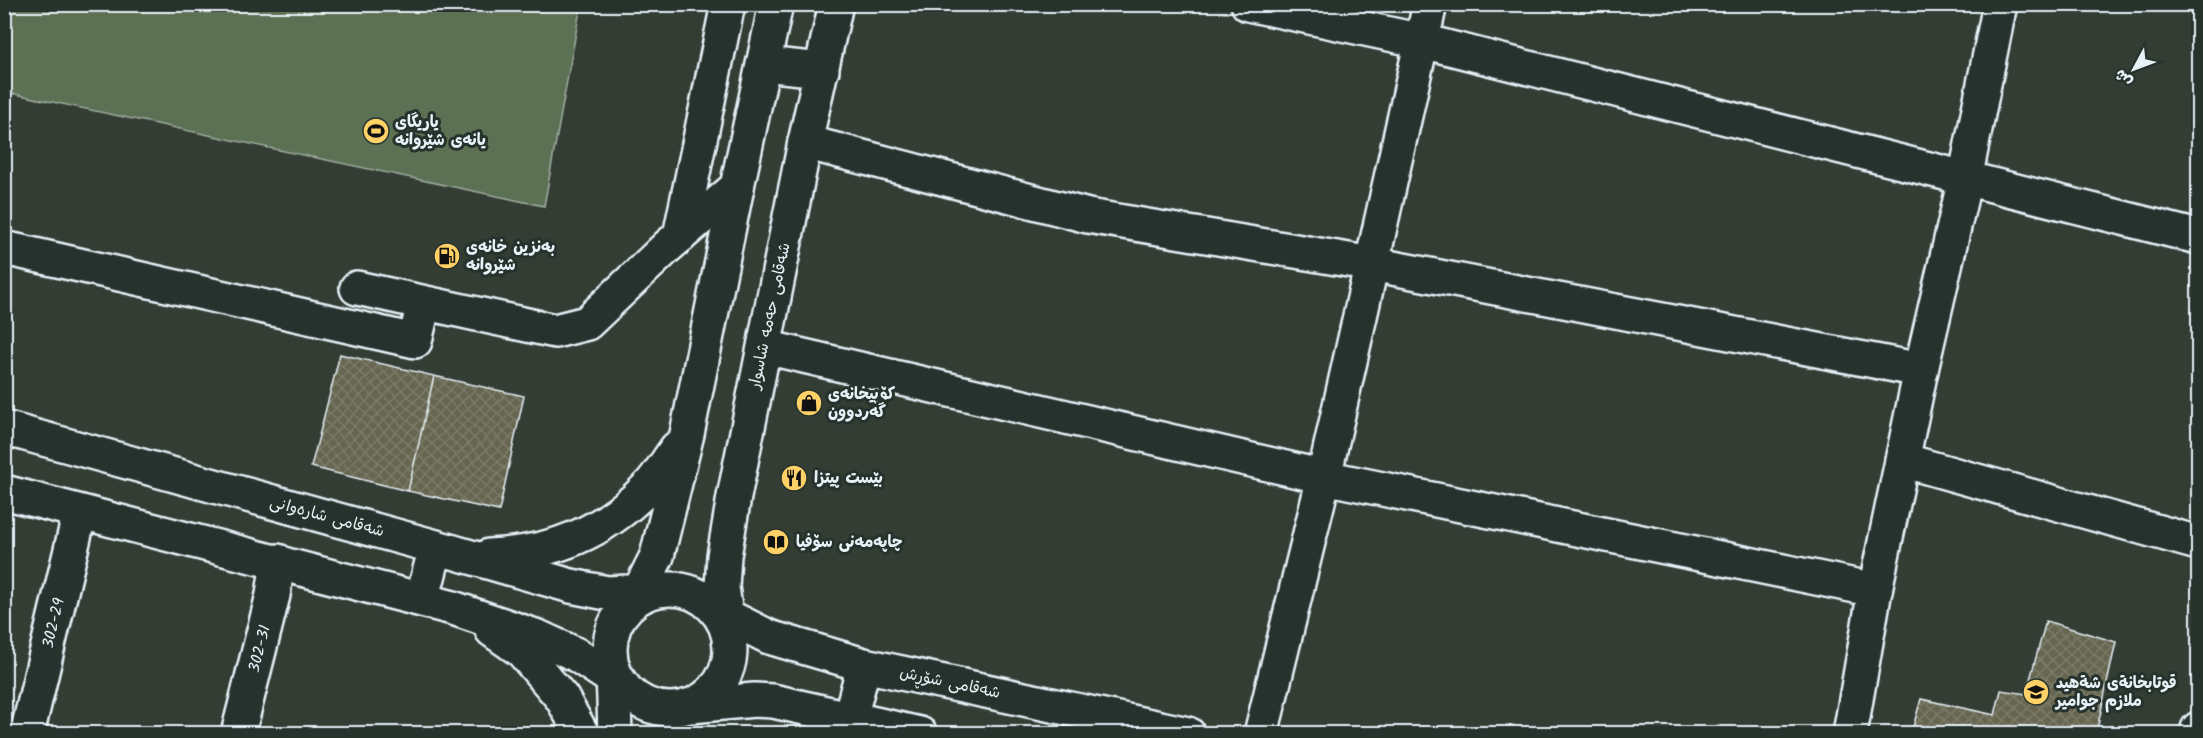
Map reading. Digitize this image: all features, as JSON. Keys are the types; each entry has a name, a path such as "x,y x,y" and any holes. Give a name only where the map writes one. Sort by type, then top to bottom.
{"street":[{"path":"680,236 728,4"},
{"path":"615,734 616,677 610,649 613,630 621,614 642,594 657,556 687,434 776,4"},
{"name":"شەقامی حەمە شاسوار","path":"724,619 722,587 724,556 750,410 836,4"},
{"path":"1248,4 1422,41 2199,237"},
{"path":"1261,734 1324,477 1431,4"},
{"path":"1850,734 1875,590 1921,370 1965,179 2000,4"},
{"path":"763,64 822,70"},
{"path":"805,142 1088,216 1372,264 1921,370"},
{"path":"357,288 555,331 587,323 680,236 737,187"},
{"path":"4,248 415,341 424,303"},
{"path":"765,347 1324,477 1875,590"},
{"name":"شەقامی شارەوانی","path":"4,428 436,546 570,586 607,593 642,594"},
{"path":"468,557 518,555 546,550 577,539 606,522 631,503 651,483 687,434"},
{"path":"1902,460 2199,543"},
{"path":"4,492 278,561 466,612 538,637 574,654 616,677 636,698 653,707 696,710 754,700 773,701 920,734"},
{"name":"302-29","path":"27,734 80,512"},
{"path":"422,600 436,546"},
{"name":"302-31","path":"238,734 273,596 278,561"},
{"path":"642,594 670,588 688,591 705,599 724,619 731,648 728,666 720,683 696,710"},
{"path":"466,612 522,651 562,698 582,734"},
{"name":"شەقامی شۆڕش","path":"724,619 770,637 864,665 1188,734"},
{"path":"850,718 864,665"},
{"path":"2197,734 2199,729"}],"green space":[{"name":"یاریگای یانەی شێروانە","path":"5,4 581,5 544,206 5,92"}],"building":[{"path":"340,354 434,376 408,491 311,467"},
{"path":"434,376 524,396 499,511 408,491"},
{"path":"2046,621 2116,642 2096,734 1911,734 1921,699 1995,715 2001,690 2026,694"}],"place":[{"name":"یاریگای یانەی شێروانە","path":"376,131"},
{"name":"بەنزین خانەی شێروانە","path":"447,256"},
{"name":"کۆپیخانەی گەردوون","path":"809,403"},
{"name":"بێست پیتزا","path":"794,478"},
{"name":"چاپەمەنی سۆفیا","path":"776,542"},
{"name":"قوتابخانةى شةهيد ملازم جوامير","path":"2036,692"}]}
